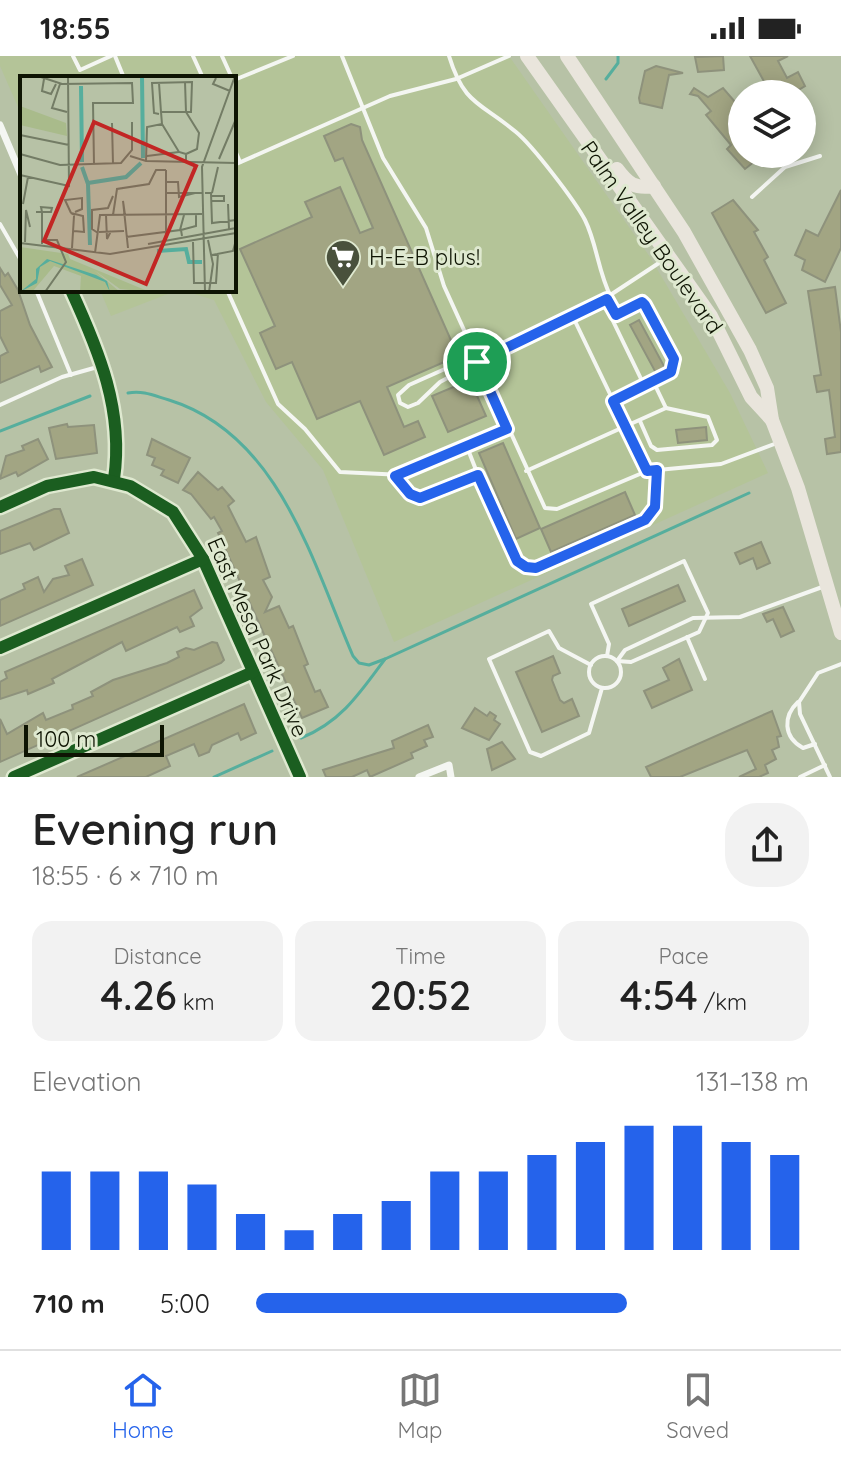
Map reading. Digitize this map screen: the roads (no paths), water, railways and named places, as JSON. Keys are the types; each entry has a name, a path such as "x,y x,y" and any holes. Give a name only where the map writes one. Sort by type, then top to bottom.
{"highway":[{"name":"Palm Valley Boulevard","path":"527,56 670,255 711,316 751,397 772,420"},
{"name":"Palm Valley Boulevard","path":"567,56 654,186 716,286 750,350 767,388 772,420 833,589 841,633"},
{"path":"556,98 568,102 626,182 638,189 654,186"}],"street":[{"path":"0,128 20,173"},
{"path":"0,507 69,480 114,479 117,428 103,365 72,292"},
{"name":"East Mesa Park Drive","path":"114,479 173,512 203,559 300,777"},
{"path":"0,648 203,559"},
{"path":"14,777 253,672"},
{"path":"419,777 449,765 451,777"}],"lane":[{"path":"73,56 80,70 113,56 123,76"},
{"path":"193,56 202,76"},
{"path":"236,78 293,56"},
{"path":"342,56 361,108 390,171 429,236 444,286 540,502 553,510 647,471 721,464 780,442"},
{"path":"449,56 456,79 468,98 518,134 585,221 601,279 616,315"},
{"path":"236,164 390,96 456,79 509,56"},
{"path":"224,57 232,76"},
{"path":"236,153 240,162"},
{"path":"752,197 785,167 820,156"},
{"path":"0,224 20,259"},
{"path":"476,359 440,382 418,403 408,407 400,403 398,395 409,385 573,317 609,298 670,255"},
{"path":"37,292 71,375"},
{"path":"228,292 276,399 340,472 395,476 507,429"},
{"path":"613,401 671,372 674,359 642,302 616,315 613,321 644,385"},
{"path":"573,317 647,471"},
{"path":"0,405 103,365"},
{"path":"653,381 666,408"},
{"path":"526,471 666,408 708,417 717,440 712,445 657,450 651,446 640,421"},
{"path":"466,447 517,561 532,568 645,520 655,507 657,470"},
{"path":"395,476 410,494 420,498 478,475"},
{"path":"607,656 609,644 591,604 684,561 708,613 699,632 631,662 617,661 607,656 596,659 591,665 590,678 602,688 612,687 619,680 621,670 617,661"},
{"path":"617,661 625,650 693,618 740,617 782,599 833,589"},
{"path":"591,665 559,648 549,631 489,659 530,752 541,756 589,733 602,688"},
{"path":"687,637 705,679"},
{"path":"815,744 803,748 795,744 786,724 787,714 818,673 841,664"},
{"path":"799,702 800,714 830,777"},
{"path":"800,777 825,765"}],"waterway":[{"path":"606,79 618,63 618,56"},
{"path":"128,393 144,393 169,400 207,417 238,441 265,471 287,505 306,542 353,656 359,663 369,665 385,659"},
{"path":"0,431 90,396"},
{"path":"301,738 339,715 385,659 749,493"},
{"path":"214,777 272,751"}],"place":[{"name":"H-E-B plus!","path":"343,288"}]}
